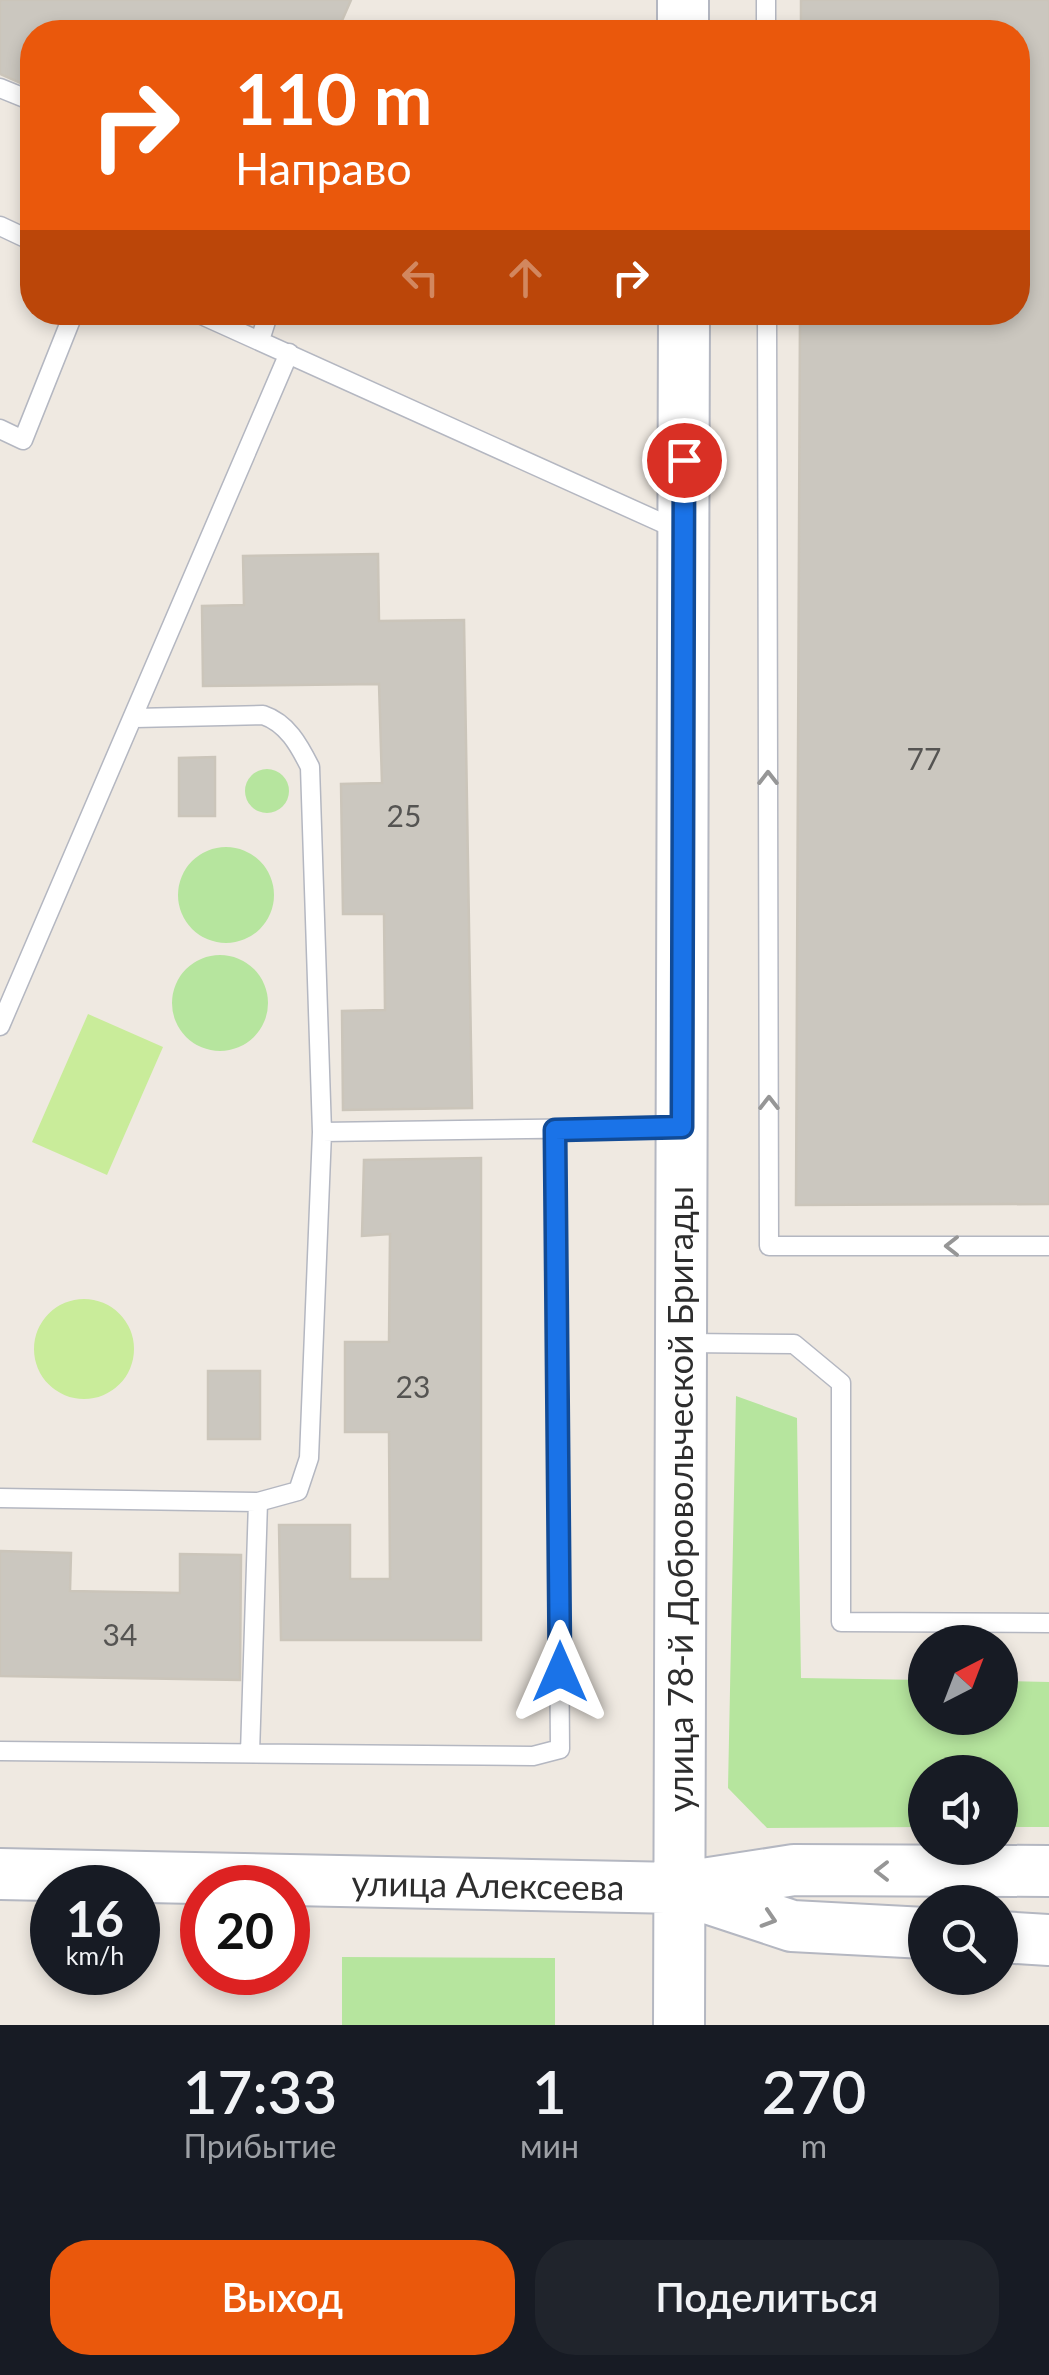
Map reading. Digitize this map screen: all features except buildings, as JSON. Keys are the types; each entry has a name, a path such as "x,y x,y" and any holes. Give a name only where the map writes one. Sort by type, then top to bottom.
{"street":[{"name":"улица 78-й Добровольческой Бригады","path":"679,2025 678,1344 684,325"},
{"name":"улица Алексеева","path":"0,1874 677,1888 794,1870 1049,1871"},
{"name":"улица Алексеева","path":"677,1888 792,1926 908,1933"},
{"path":"1018,1939 1049,1940"}],"lane":[{"path":"0,429 23,440 69,325"},
{"path":"225,325 684,534"},
{"path":"260,340 264,325"},
{"path":"767,325 769,1246 1049,1246"},
{"path":"0,1026 289,354"},
{"path":"0,1498 258,1502 298,1491 309,1458 322,1132 310,767 288,731 278,720 263,715 135,718"},
{"path":"322,1132 682,1127"},
{"path":"0,1752 533,1756 560,1749 555,1130"},
{"path":"678,1344 794,1344 840,1383 841,1622 1049,1624"},
{"path":"250,1753 258,1502"}],"green space":[{"path":"267,769 283,775 289,791 283,807 267,813 251,807 245,791 251,775"},
{"path":"226,847 244,850 260,861 271,877 271,913 260,929 244,940 226,943 208,940 192,929 181,913 178,895 181,877 192,861 208,850"},
{"path":"220,955 238,958 254,969 265,985 265,1021 254,1037 238,1048 220,1051 202,1048 186,1037 175,1021 172,1003 175,985 186,969 202,958"},
{"path":"88,1014 163,1047 107,1175 32,1142"},
{"path":"84,1299 103,1303 120,1313 130,1330 134,1349 130,1368 120,1385 103,1395 84,1399 65,1395 48,1385 38,1368 34,1349 38,1330 48,1313 65,1303"},
{"path":"736,1396 797,1418 801,1678 908,1680 908,1735 1018,1735 1018,1681 1049,1682 1049,1827 1018,1827 1018,1755 908,1755 908,1827 767,1828 728,1788"},
{"path":"342,1957 555,1958 555,2025 342,2025"}],"route":[{"path":"560,1672 555,1130 682,1127 684,460"}]}
